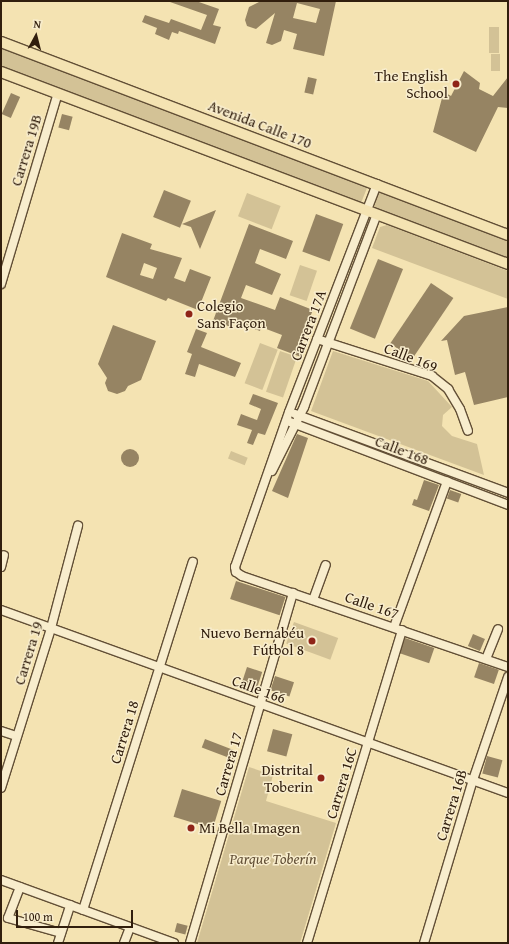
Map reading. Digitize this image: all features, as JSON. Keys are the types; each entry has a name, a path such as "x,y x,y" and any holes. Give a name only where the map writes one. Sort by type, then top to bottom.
{"main road":[{"name":"Avenida Calle 170","path":"1,42 508,235"},
{"path":"1,72 508,264"}],"street":[{"name":"Carrera 19B","path":"1,284 58,94"},
{"name":"Carrera 17A","path":"236,562 269,477 289,412 377,184"},
{"name":"Carrera 17A","path":"269,477 299,416 377,214"},
{"name":"Calle 169","path":"318,339 432,376 448,390 460,409 468,431"},
{"name":"Calle 168","path":"289,412 508,493"},
{"name":"Calle 168","path":"286,421 508,504"},
{"name":"Carrera 16C","path":"307,943 368,743 398,629 447,482"},
{"name":"Carrera 19","path":"1,788 51,628 78,526"},
{"path":"1,567 4,555"},
{"name":"Carrera 18","path":"83,910 158,668 193,562"},
{"name":"Calle 167","path":"236,562 236,572 242,576 508,667"},
{"path":"313,600 326,565"},
{"name":"Carrera 17","path":"190,943 293,593"},
{"name":"Calle 166","path":"1,610 158,668 508,793"},
{"path":"486,659 498,629"},
{"name":"Carrera 16B","path":"424,943 473,780 508,677"},
{"path":"1,731 16,736"},
{"path":"1,880 174,943"},
{"path":"20,887 5,917 61,933"},
{"path":"58,943 70,905"},
{"path":"124,943 130,927"}],"green space":[{"path":"489,27 499,27 499,53 489,53"},
{"path":"1,48 366,185 367,188 361,203 1,68"},
{"path":"491,54 500,54 500,71 491,71"},
{"path":"381,191 508,240 508,260 374,209 378,192"},
{"path":"247,193 281,206 272,229 238,216"},
{"path":"387,225 508,271 508,299 372,248 380,227"},
{"path":"300,265 317,271 307,301 290,295"},
{"path":"260,343 278,350 262,390 245,383"},
{"path":"280,351 297,357 283,398 266,392"},
{"path":"333,351 428,381 452,407 443,415 442,426 452,436 477,444 484,475 311,411"},
{"path":"231,451 248,458 245,465 228,458"},
{"name":"Nuevo Bernabéu Fútbol 8","path":"294,622 338,638 330,660 286,644"},
{"name":"Parque Toberín","path":"249,767 273,775 266,801 336,823 300,943 197,943"}],"building":[{"path":"196,1 219,9 213,25 221,27 215,44 179,31 178,34 172,32 169,40 155,34 157,28 142,22 145,15 169,23 171,19 201,30 207,15 170,2"},
{"path":"261,1 336,1 324,56 293,49 297,34 284,30 281,41 272,45 266,43 275,13 256,29 247,26 245,20 249,7","holes":["297,3 320,9 316,23 293,18"]},
{"path":"464,71 480,83 479,89 493,96 508,77 508,108 498,107 476,152 433,132 444,92 451,96"},
{"path":"308,77 317,79 313,95 304,93"},
{"path":"11,93 20,97 11,118 2,114"},
{"path":"62,114 73,117 69,130 58,128"},
{"path":"164,190 191,201 180,228 153,217"},
{"path":"216,210 200,249 191,227 182,224"},
{"path":"316,214 343,224 330,262 302,252"},
{"path":"249,224 293,241 286,259 260,249 255,263 281,274 272,295 246,285 241,298 275,310 280,297 313,310 299,343 306,346 301,357 277,348 282,335 261,327 260,331 232,321 231,327 213,321"},
{"path":"122,233 152,244 150,249 182,258 174,278 185,282 190,269 211,277 198,310 168,298 166,301 106,277","holes":["144,263 157,268 153,279 140,275"]},
{"path":"378,259 403,269 375,339 350,329"},
{"path":"431,283 453,298 413,359 390,344"},
{"path":"508,307 508,397 474,405 465,372 455,375 447,340 441,341 464,316"},
{"path":"113,325 156,341 141,380 128,386 125,391 117,394 108,391 105,383 107,378 98,364"},
{"path":"196,329 207,333 201,347 241,363 235,377 199,364 195,377 185,374 192,354 187,352"},
{"path":"253,394 278,403 265,435 258,433 253,445 247,443 252,430 237,425 241,414 257,420 261,409 249,404"},
{"path":"297,434 308,438 288,498 272,491"},
{"path":"126,449 134,449 139,454 137,465 134,467 126,467 121,462 121,454"},
{"path":"424,480 439,485 429,511 412,505 414,499 417,500"},
{"path":"450,490 461,494 458,503 447,498"},
{"path":"236,581 285,597 280,615 230,599"},
{"path":"473,634 485,639 480,651 468,646"},
{"path":"405,638 434,648 429,663 400,653"},
{"path":"479,663 499,670 494,684 474,677"},
{"path":"247,667 262,672 256,690 241,685"},
{"path":"275,676 294,682 289,696 270,690"},
{"path":"273,729 292,734 286,756 267,751"},
{"path":"205,739 237,751 234,760 202,747"},
{"path":"487,756 502,760 498,778 482,773"},
{"path":"182,789 221,801 213,829 174,817"},
{"path":"177,923 188,926 185,935 175,932"}],"place":[{"name":"The English School","path":"456,84"},
{"name":"Colegio Sans Façon","path":"189,314"},
{"name":"Nuevo Bernabéu Fútbol 8","path":"312,641"},
{"name":"Distrital Toberin","path":"321,778"},
{"name":"Mi Bella Imagen","path":"191,828"}]}
